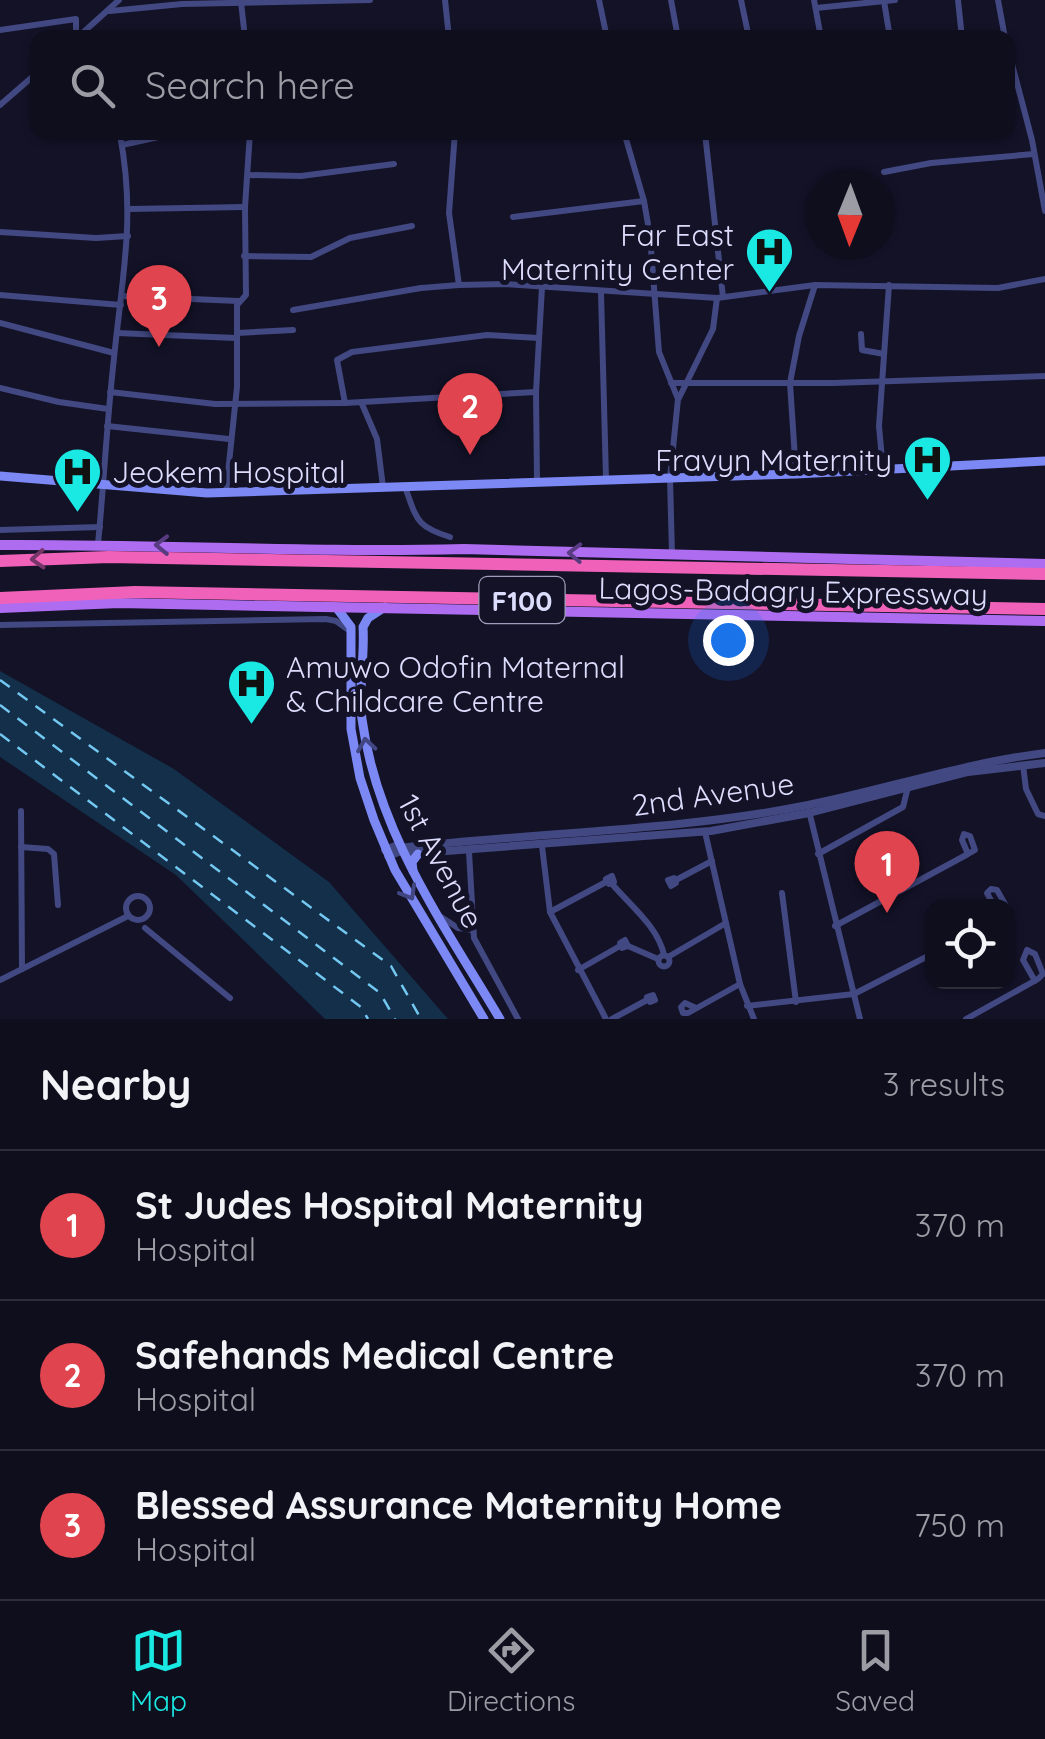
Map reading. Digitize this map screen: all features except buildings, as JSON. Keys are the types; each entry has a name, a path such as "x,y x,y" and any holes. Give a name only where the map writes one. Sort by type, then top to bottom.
{"highway":[{"name":"Lagos-Badagry Expressway","path":"0,561 108,557 1045,574"},
{"name":"Lagos-Badagry Expressway","path":"0,598 135,592 1045,609"}],"main road":[{"path":"0,476 180,492 226,492 1045,462"},
{"name":"Lagos-Badagry Expressway","path":"0,545 1045,564"},
{"name":"Lagos-Badagry Expressway","path":"0,608 119,603 1045,621"},
{"path":"336,607 348,619 352,632"},
{"name":"1st Avenue","path":"385,607 362,627 361,708 370,769 399,848 500,1019"},
{"name":"1st Avenue","path":"352,632 349,694 355,758 387,853 484,1019"},
{"path":"414,873 412,866 418,854"}],"street":[{"path":"87,30 119,0"},
{"path":"110,11 241,2 370,0"},
{"path":"445,0 448,30"},
{"path":"599,0 605,30"},
{"path":"671,0 677,30"},
{"path":"741,0 747,30"},
{"path":"819,30 815,4 895,0"},
{"path":"958,0 961,30"},
{"path":"998,0 1004,30"},
{"path":"884,1 889,30"},
{"path":"241,2 244,30"},
{"path":"0,30 76,19 77,30"},
{"path":"1015,77 1045,211"},
{"path":"0,105 30,79"},
{"path":"98,544 108,409 128,236 128,175 121,140"},
{"path":"122,146 147,140"},
{"path":"0,295 238,301 246,295 245,207 250,140"},
{"path":"457,140 450,213 459,285"},
{"path":"626,140 644,201 659,352 678,399"},
{"path":"672,555 670,478 678,399 713,329 720,297 706,140"},
{"path":"894,170 1034,154"},
{"path":"248,175 320,175 394,164"},
{"path":"513,216 644,201"},
{"path":"129,209 245,207"},
{"path":"244,256 311,256 350,238 412,226"},
{"path":"0,232 128,236"},
{"path":"293,310 459,285 720,297 815,284 998,288 1045,279"},
{"path":"796,474 790,383 815,284"},
{"path":"884,470 879,448 889,285"},
{"path":"537,480 536,392 542,287"},
{"path":"601,292 606,480"},
{"path":"226,492 235,404 238,301"},
{"path":"0,323 114,353"},
{"path":"117,334 237,336 293,330"},
{"path":"861,334 862,350 884,354"},
{"path":"345,404 337,360 342,355 487,336 539,338"},
{"path":"670,383 1045,376"},
{"path":"0,388 108,409"},
{"path":"110,392 235,404 362,404 536,392"},
{"path":"362,404 377,439 383,487"},
{"path":"108,426 229,439"},
{"path":"405,487 418,522 426,530 450,537"},
{"path":"0,530 100,527"},
{"path":"0,625 326,619 352,632"},
{"name":"2nd Avenue","path":"387,853 399,848 808,809 998,758 1045,754"},
{"name":"2nd Avenue","path":"399,848 418,854 470,852 704,832 908,787 1045,763"},
{"path":"1023,764 1026,789 1038,814 1045,816"},
{"path":"818,854 903,807 908,787"},
{"path":"808,809 860,1019"},
{"path":"21,811 22,968"},
{"path":"704,832 740,984 754,1019"},
{"path":"542,846 550,912 578,970 609,1019 647,1000"},
{"path":"21,847 48,848 54,854 58,905"},
{"path":"470,852 471,930 518,1019"},
{"path":"835,926 968,854"},
{"path":"676,880 712,861"},
{"path":"550,912 609,883 644,918 662,944 663,957"},
{"path":"991,899 988,893 992,889 1002,899"},
{"path":"782,893 796,1002"},
{"path":"0,980 128,916"},
{"path":"438,916 458,928 471,930"},
{"path":"578,970 624,946 640,954 663,957 726,923"},
{"path":"144,928 230,998"},
{"path":"748,1006 854,994 925,958"},
{"path":"966,1019 1035,981"},
{"path":"696,1008 740,984"}],"water":[{"path":"0,671 174,769 329,882 448,1019 325,1019 176,875 0,757"}],"ferry route":[{"path":"0,680 391,966 421,1019"},
{"path":"0,705 380,993 395,1019"},
{"path":"0,734 361,1007 368,1019"}],"place":[{"name":"Far East Maternity Center","path":"769,294"},
{"name":"Blessed Assurance Maternity Home","path":"159,347"},
{"name":"Safehands Medical Centre","path":"470,455"},
{"name":"Fravyn Maternity","path":"927,502"},
{"name":"Jeokem Hospital","path":"77,514"},
{"name":"Amuwo Odofin Maternal & Childcare Centre","path":"251,726"},
{"name":"St Judes Hospital Maternity","path":"887,913"}]}
